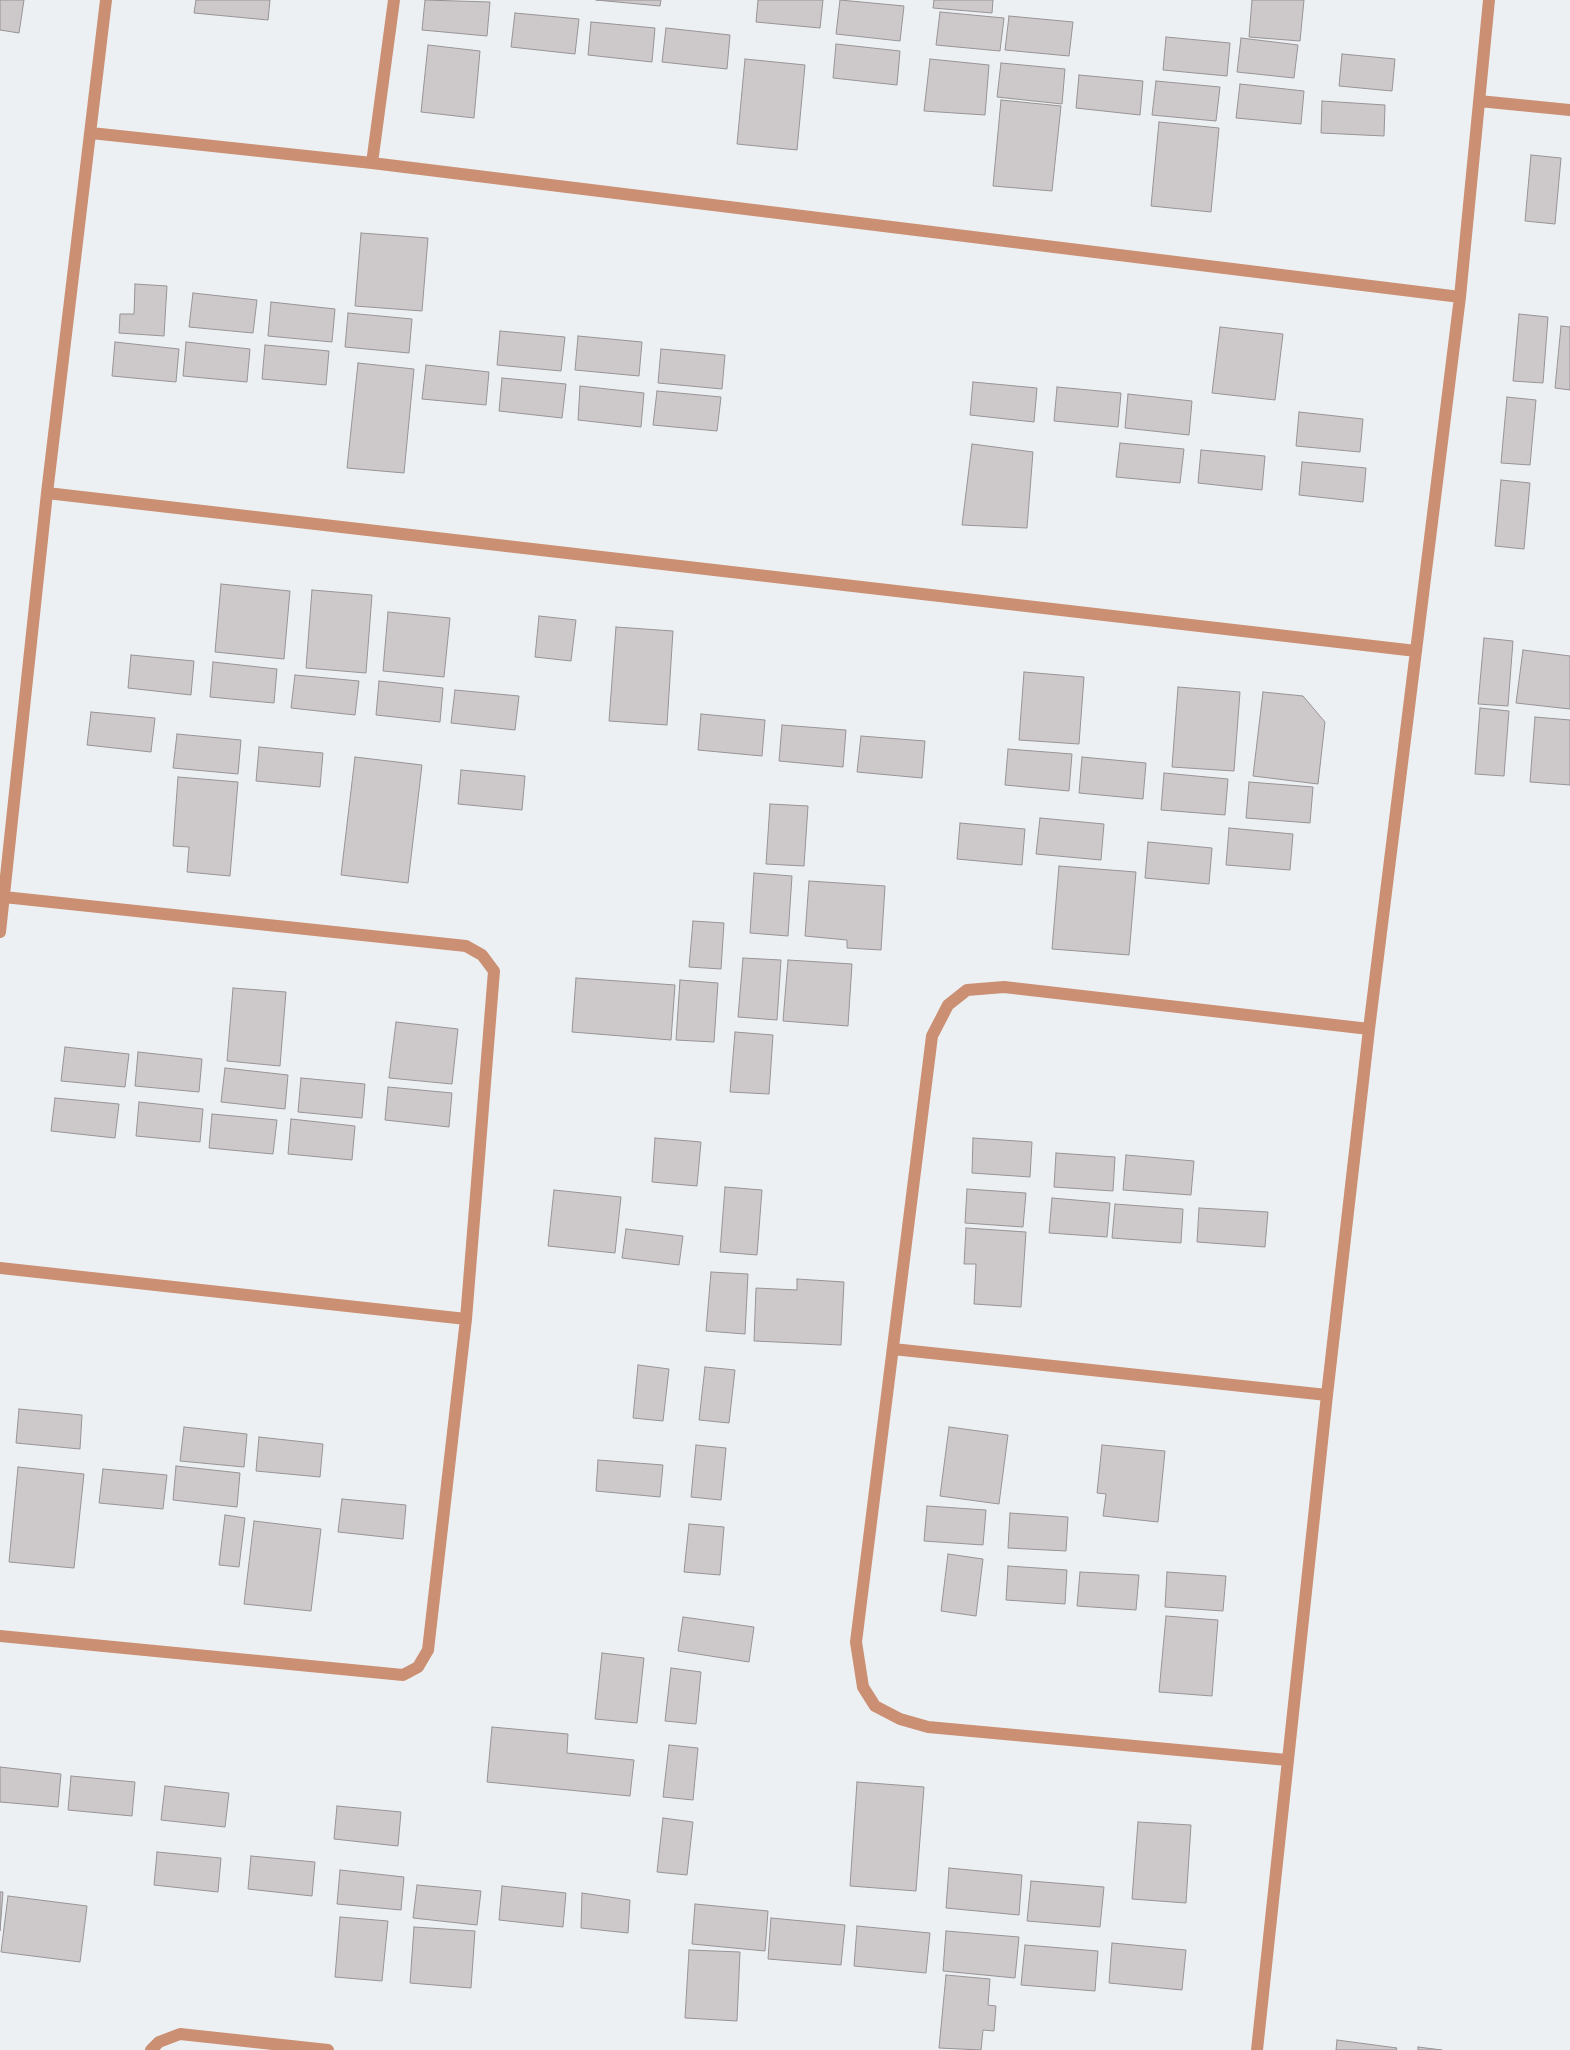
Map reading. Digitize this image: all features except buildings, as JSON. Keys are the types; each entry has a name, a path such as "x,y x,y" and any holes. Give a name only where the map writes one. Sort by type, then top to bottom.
{"street":[{"path":"0,932 47,493 106,0"},
{"path":"372,163 394,0"},
{"path":"1257,2050 1327,1395 1369,1029 1460,297 1489,0"},
{"path":"1479,101 1570,110"},
{"path":"91,133 372,163 1460,297"},
{"path":"47,493 1416,651"},
{"path":"0,1636 403,1675 418,1667 428,1650 466,1319 494,971 482,956 466,946 4,897"},
{"path":"1287,1760 928,1727 900,1719 875,1706 863,1687 856,1642 932,1036 948,1005 967,990 1004,987 1369,1029"},
{"path":"0,1268 466,1319"},
{"path":"894,1349 1327,1395"},
{"path":"151,2050 160,2042 180,2034 328,2050"}]}
